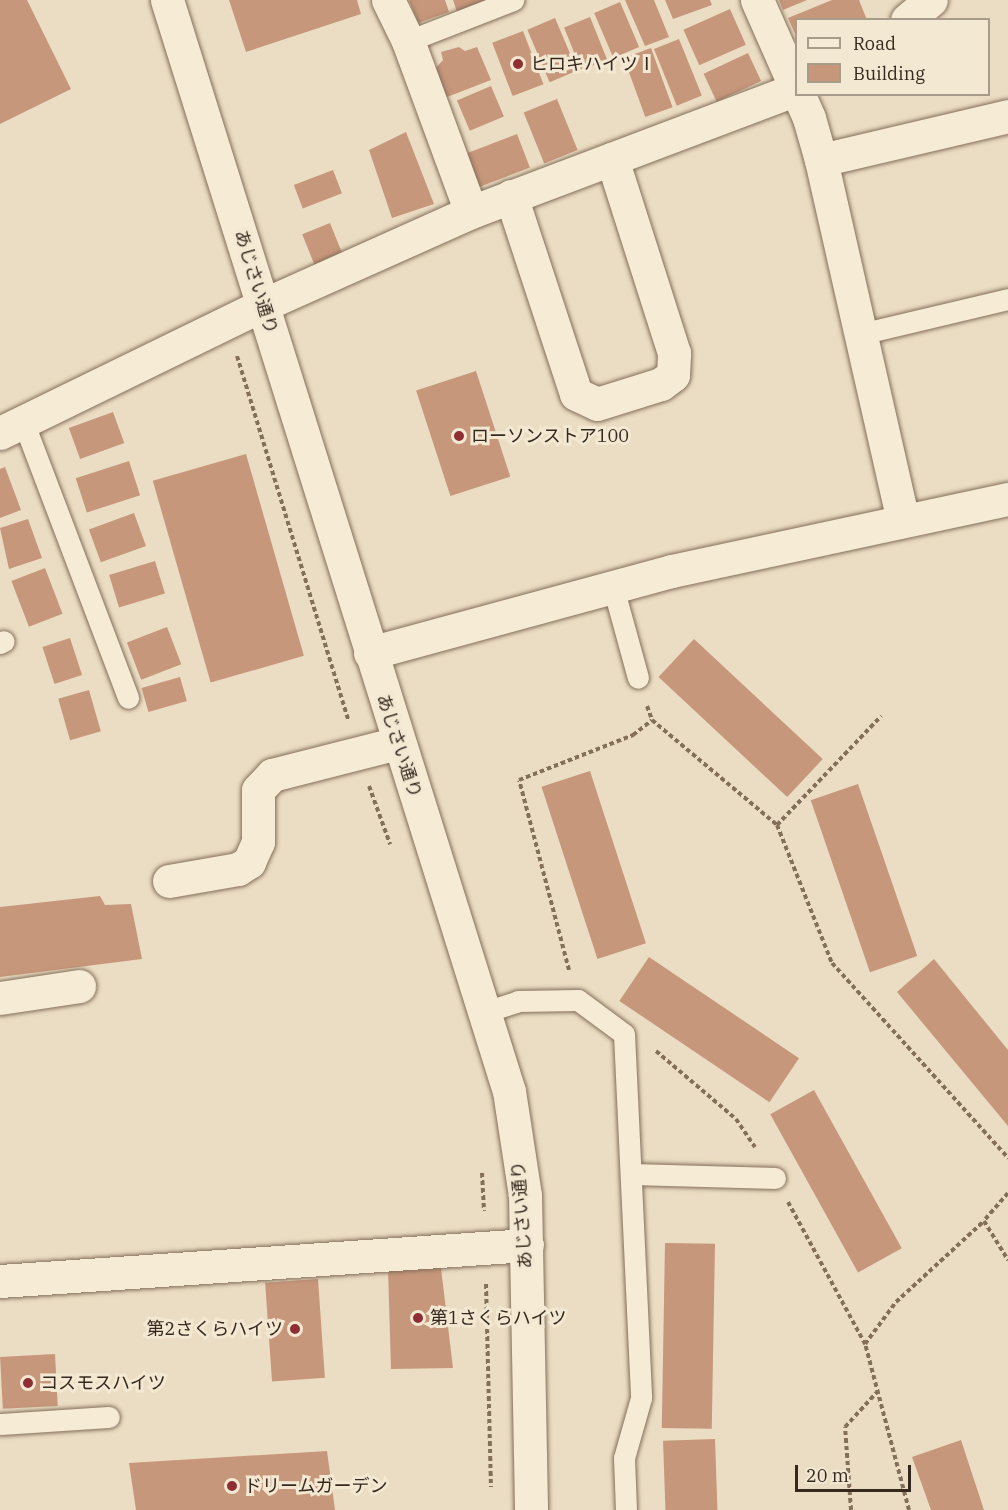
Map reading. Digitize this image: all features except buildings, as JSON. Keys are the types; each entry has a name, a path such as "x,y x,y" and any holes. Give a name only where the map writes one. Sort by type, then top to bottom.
{"street":[{"name":"あじさい通り","path":"167,0 369,653 508,1090 525,1195 531,1510"},
{"path":"388,0 408,40 471,212"},
{"path":"11,427 263,305 471,212 795,90 757,0"},
{"path":"909,18 931,0"},
{"path":"798,96 808,118 821,160 903,521"},
{"path":"821,160 1008,116"},
{"path":"511,196 576,394 597,404 661,384 673,375 674,353 612,159"},
{"path":"369,653 613,587 1008,499"},
{"path":"169,881 238,869 249,862 258,842 258,790 272,775 398,743"},
{"path":"0,998 79,986"},
{"path":"0,1281 527,1245"}],"lane":[{"path":"408,40 513,0"},
{"path":"860,334 1008,299"},
{"path":"11,427 128,698"},
{"path":"613,587 638,678"},
{"path":"485,1012 518,1001 578,1000 624,1034 633,1174 641,1398 624,1458 626,1510"},
{"path":"633,1174 775,1178"},
{"path":"0,1424 109,1418"}],"path":[{"path":"638,678 652,720 777,825 832,963 1008,1158"},
{"path":"777,825 881,716"},
{"path":"578,1000 519,780 633,735 652,720"},
{"path":"909,1510 876,1392 866,1344 896,1302 984,1221 1008,1192"},
{"path":"984,1221 1008,1260"},
{"path":"851,1510 845,1427 876,1392"}],"place":[{"name":"ヒロキハイツⅠ","path":"518,64"},
{"name":"ローソンストア100","path":"459,436"},
{"name":"第1さくらハイツ","path":"418,1318"},
{"name":"第2さくらハイツ","path":"295,1329"},
{"name":"コスモスハイツ","path":"28,1383"},
{"name":"ドリームガーデン","path":"232,1486"}]}
